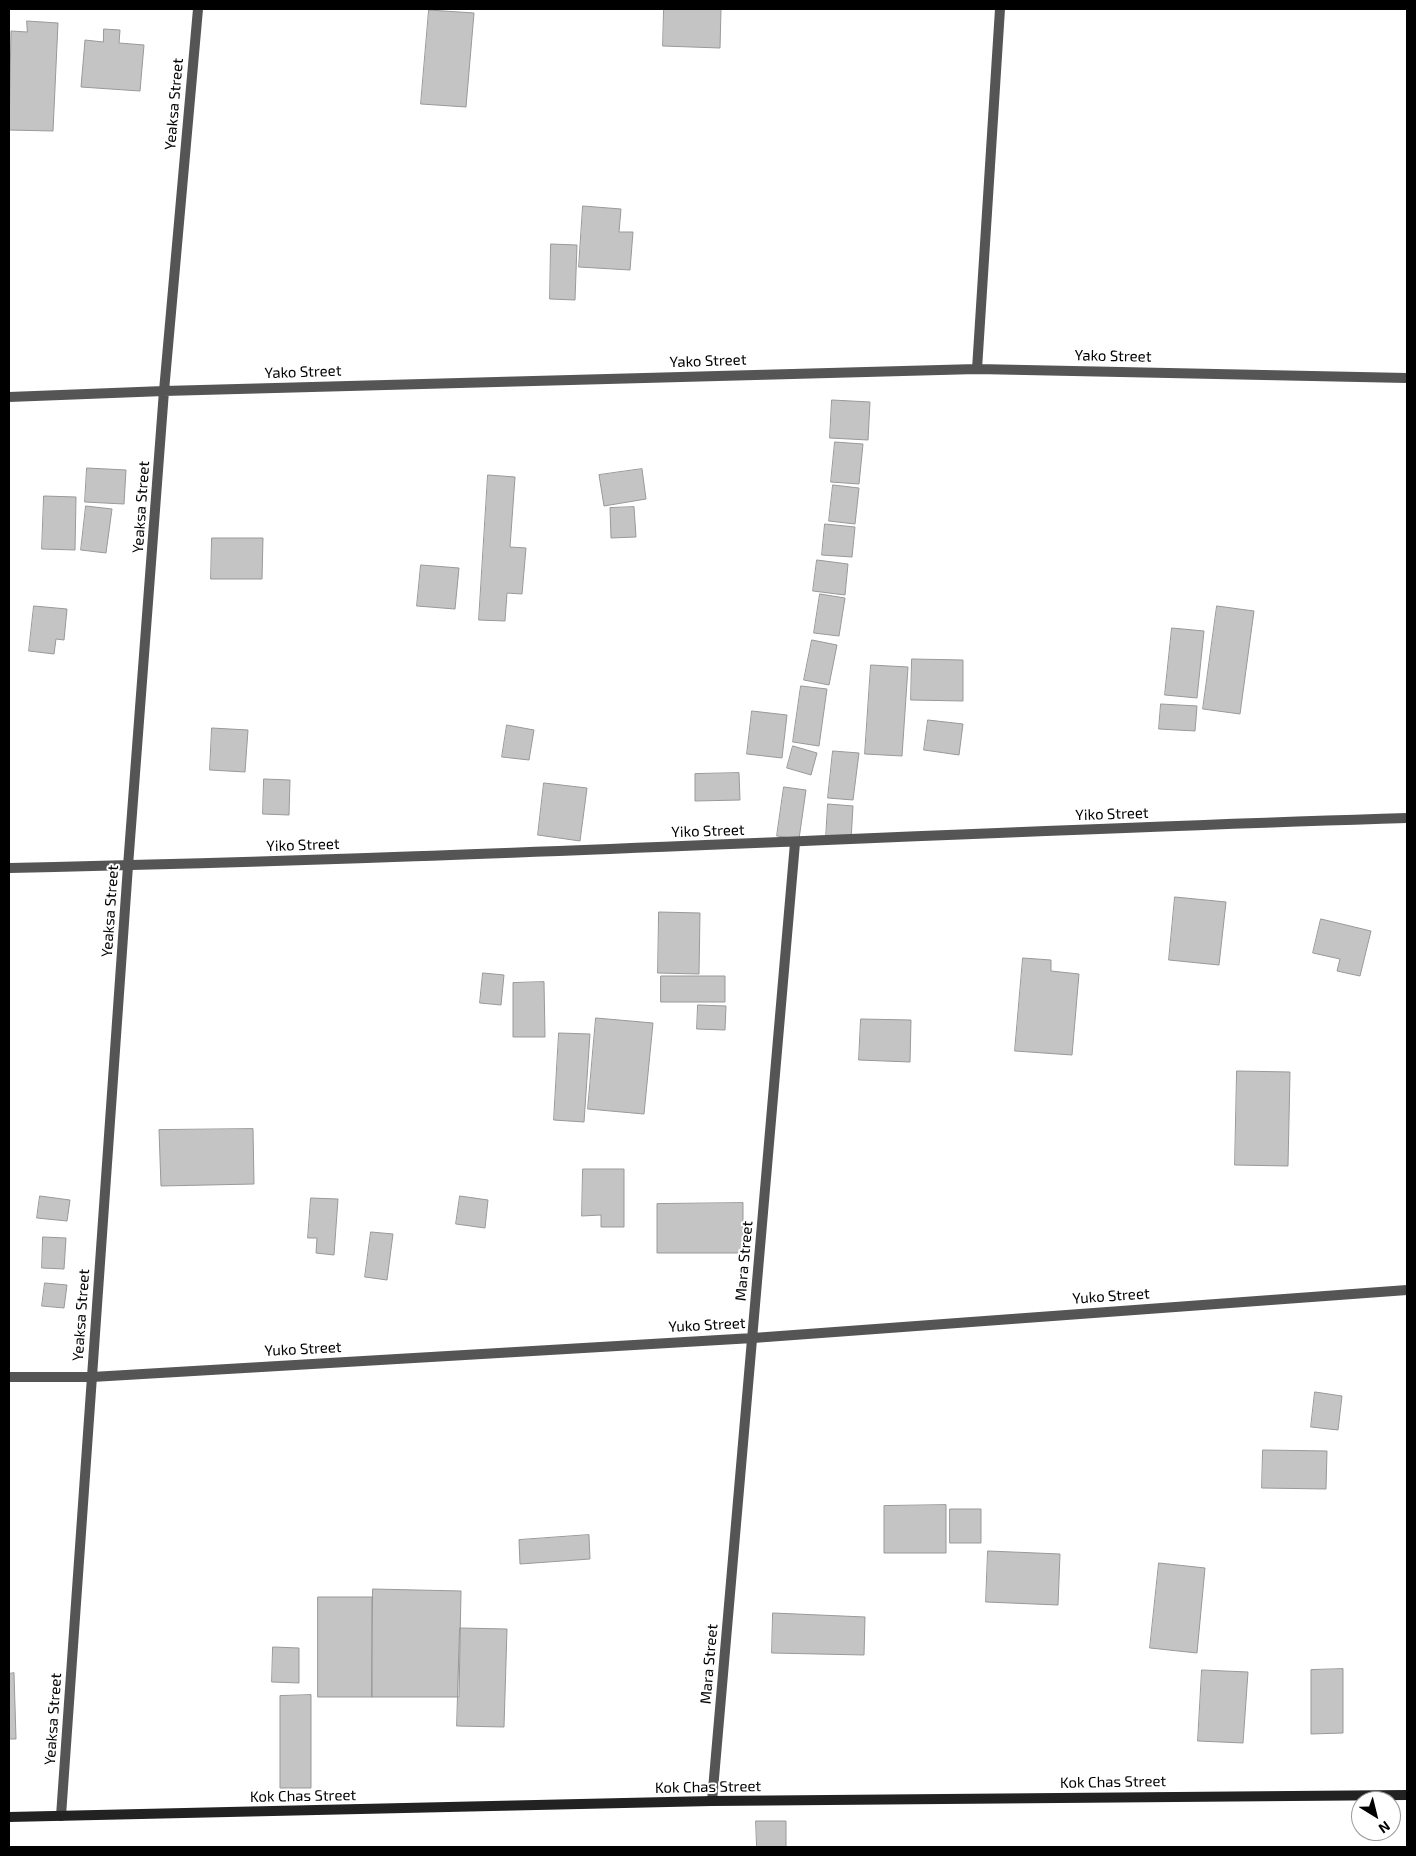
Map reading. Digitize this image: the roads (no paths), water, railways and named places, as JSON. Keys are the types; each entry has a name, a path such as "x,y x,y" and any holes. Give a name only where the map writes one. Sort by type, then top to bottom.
{"street":[{"name":"Yeaksa Street","path":"61,1816 128,866 164,391 198,9"},
{"path":"978,368 1000,9"},
{"name":"Yako Street","path":"9,398 164,391 978,368 1407,378"},
{"name":"Yiko Street","path":"9,868 128,866 1407,818"},
{"name":"Mara Street","path":"712,1801 795,842"},
{"name":"Yuko Street","path":"9,1377 92,1377 753,1338 1407,1290"},
{"name":"Kok Chas Street","path":"9,1817 712,1801 1407,1795"}]}
